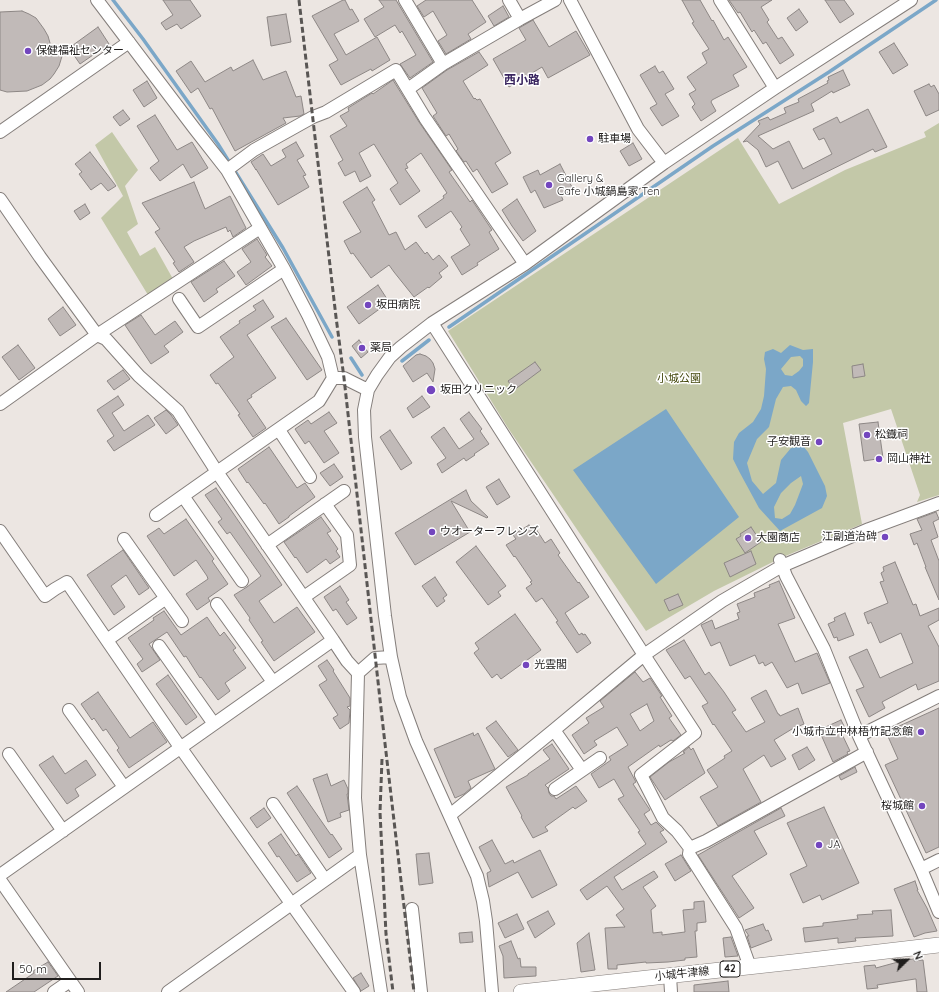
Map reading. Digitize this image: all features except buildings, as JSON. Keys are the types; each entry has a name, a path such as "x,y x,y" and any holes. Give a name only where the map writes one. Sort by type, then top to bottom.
{"main road":[{"name":"小城牛津線","path":"521,992 939,945"}],"street":[{"path":"97,0 227,170 308,315 328,357 333,378 319,401 156,516"},
{"path":"509,0 520,19"},
{"path":"408,89 443,64 555,0"},
{"path":"570,0 638,129 664,163"},
{"path":"720,0 775,88"},
{"path":"492,992 486,921 477,876 416,741 400,697 391,657 365,437 364,410 368,390 376,375 390,357 400,347 432,323 525,264 664,163 775,88 911,0"},
{"path":"408,1 443,64"},
{"path":"0,132 129,42"},
{"path":"227,170 254,150 312,117 326,112 396,70 429,124 525,264"},
{"path":"0,199 40,257 98,335 106,339 139,376 178,411 217,472 267,545 347,661 358,673 355,798 360,855 381,992"},
{"path":"0,404 98,335 260,228"},
{"path":"179,299 198,327 284,270"},
{"path":"432,323 695,733 641,775 664,818 677,831 690,848 689,854 736,928 750,967"},
{"path":"333,378 344,378 368,390"},
{"path":"278,430 310,477"},
{"path":"267,545 344,491"},
{"path":"183,496 242,581"},
{"path":"450,815 644,655 722,601 781,563 939,503"},
{"path":"304,597 350,565 347,535 325,504"},
{"path":"0,531 45,596 67,582 180,747 354,992"},
{"path":"124,539 182,621"},
{"path":"781,563 786,576 824,649 859,736 939,912"},
{"path":"107,640 166,598"},
{"path":"218,604 272,682"},
{"path":"0,875 333,640"},
{"path":"159,646 214,724"},
{"path":"358,673 375,658 391,657"},
{"path":"859,736 939,696"},
{"path":"69,710 124,787"},
{"path":"554,730 582,770"},
{"path":"690,848 706,841 867,752"},
{"path":"10,754 63,830"},
{"path":"555,789 600,758"},
{"path":"273,804 325,880"},
{"path":"168,992 360,855"},
{"path":"920,869 939,860"},
{"path":"0,880 78,992"},
{"path":"412,909 422,992"},
{"path":"670,976 671,992"},
{"path":"54,992 70,980"}],"green space":[{"name":"小城公園","path":"939,123 939,495 917,502 920,495 891,409 843,423 862,524 783,557 714,591 646,631 508,428 448,331 738,138 779,204 845,170 926,137 924,132"},
{"path":"112,132 138,170 125,186 138,224 127,232 140,256 155,247 173,279 148,295 101,218 123,196 95,145"}],"water":[{"path":"790,345 803,350 813,349 809,403 806,406 801,401 796,390 791,386 783,387 776,399 769,427 757,439 747,463 752,481 763,494 776,483 781,460 791,448 803,446 808,452 825,486 827,496 822,508 780,531 759,508 733,459 734,442 739,433 753,422 761,409 764,396 766,369 764,359 765,352 773,349 781,353","holes":["800,356 803,359 803,366 792,376 785,375 781,369 791,357","801,476 803,484 790,514 782,519 775,518 774,507 781,493"]},
{"path":"666,409 739,517 656,584 573,470"}],"waterway":[{"path":"113,0 143,39 218,144 283,248 332,337"},
{"path":"449,327 713,146 829,72 936,0"},
{"path":"402,361 429,340"},
{"path":"351,358 362,375"}],"railway":[{"path":"299,0 414,992"},
{"path":"382,759 380,812 386,934 393,992"}],"place":[{"name":"保健福祉センター","path":"28,51"},
{"name":"駐車場","path":"590,139"},
{"name":"Gallery & Cafe 小城鍋島家 Ten","path":"549,185"},
{"name":"坂田病院","path":"368,305"},
{"name":"薬局","path":"362,348"},
{"name":"坂田クリニック","path":"431,390"},
{"name":"松鐡祠","path":"867,435"},
{"name":"子安観音","path":"819,442"},
{"name":"岡山神社","path":"879,459"},
{"name":"ウオーターフレンズ","path":"432,532"},
{"name":"江副道治碑","path":"885,537"},
{"name":"大園商店","path":"748,538"},
{"name":"光雲閣","path":"526,665"},
{"name":"小城市立中林梧竹記念館","path":"921,732"},
{"name":"桜城館","path":"922,806"},
{"name":"JA","path":"819,845"}],"district":[{"name":"西小路","path":"522,80"}]}
